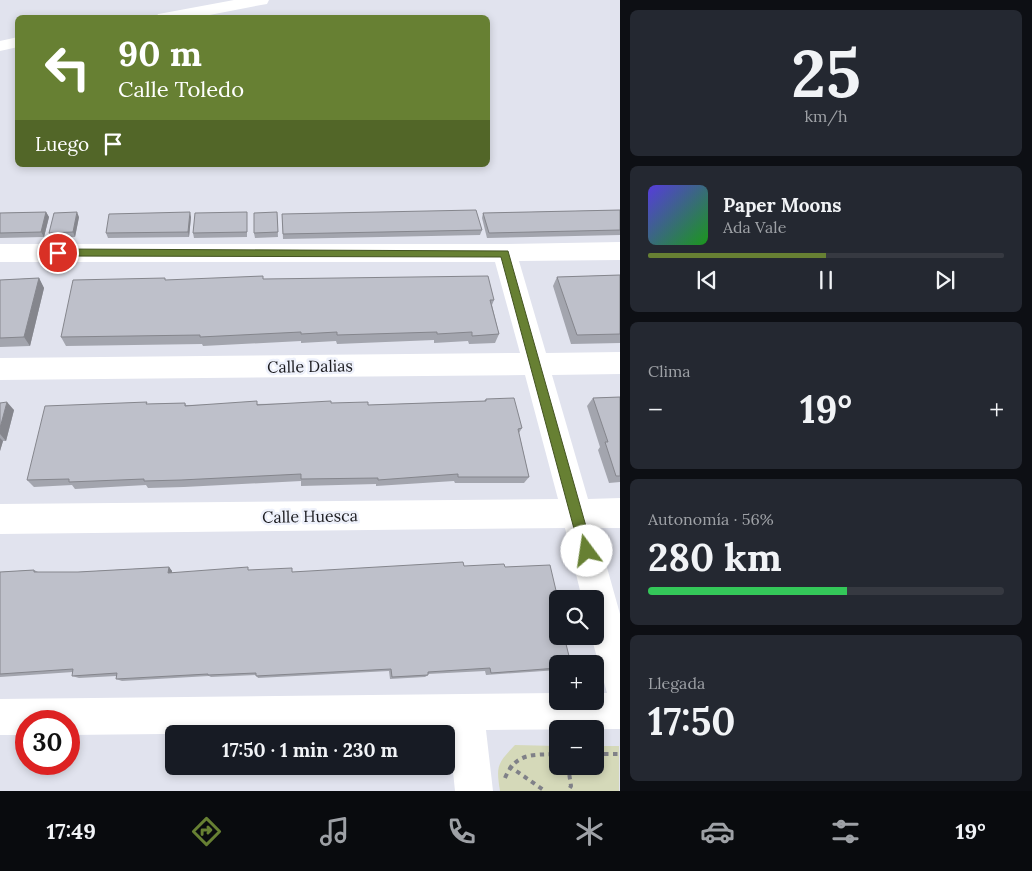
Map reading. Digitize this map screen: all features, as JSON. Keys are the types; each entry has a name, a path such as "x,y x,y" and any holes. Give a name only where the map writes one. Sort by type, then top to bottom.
{"street":[{"path":"180,15 261,0"},
{"path":"0,46 15,43"},
{"path":"0,253 505,254 620,252"},
{"path":"505,254 534,363 578,513 620,682"},
{"name":"Calle Dalias","path":"0,369 620,363"},
{"name":"Calle Huesca","path":"0,519 620,513"},
{"path":"0,717 466,714 620,711"},
{"path":"466,714 490,785"}],"path":[{"path":"490,785 509,766 526,755 549,754"},
{"path":"604,754 620,754"},
{"path":"509,766 545,791"},
{"path":"568,791 571,786 569,775"}],"green space":[{"path":"515,745 549,746 549,775 604,775 604,746 619,746 619,791 500,791 498,770 504,757"}],"building":[{"path":"476,210 482,230 283,234 282,214"},
{"path":"620,210 620,230 489,233 483,213"},
{"path":"46,212 41,232 0,233 0,213"},
{"path":"77,212 73,232 49,233 54,213"},
{"path":"190,212 188,232 106,233 109,214"},
{"path":"247,212 247,232 193,233 195,213"},
{"path":"277,212 278,232 254,233 254,213"},
{"path":"620,275 620,334 577,335 557,277"},
{"path":"263,276 263,279 488,276 494,300 490,300 499,334 472,336 472,332 437,334 437,332 337,335 337,332 301,334 301,332 200,337 200,335 61,337 73,280 165,278 165,280"},
{"path":"39,278 24,337 0,338 0,280"},
{"path":"620,397 620,476 616,476 605,442 608,442 593,398"},
{"path":"514,398 522,428 518,429 529,477 458,477 458,474 378,480 378,478 301,479 301,474 144,481 144,479 69,482 69,479 27,480 45,406 147,402 146,404 185,403 185,406 257,401 257,405 331,401 331,403 368,402 368,405 486,401 486,399"},
{"path":"7,402 0,428 0,403"},
{"path":"463,562 464,566 504,564 505,567 550,565 556,590 549,590 549,645 566,645 569,655 549,655 549,669 491,673 490,668 428,672 428,675 392,677 391,669 256,676 256,673 208,674 116,679 117,673 72,676 73,669 0,674 0,572 34,570 34,572 78,572 169,567 168,573 248,567 248,570 292,568 292,572"}],"route":[{"path":"58,253 505,254 587,551"}]}
